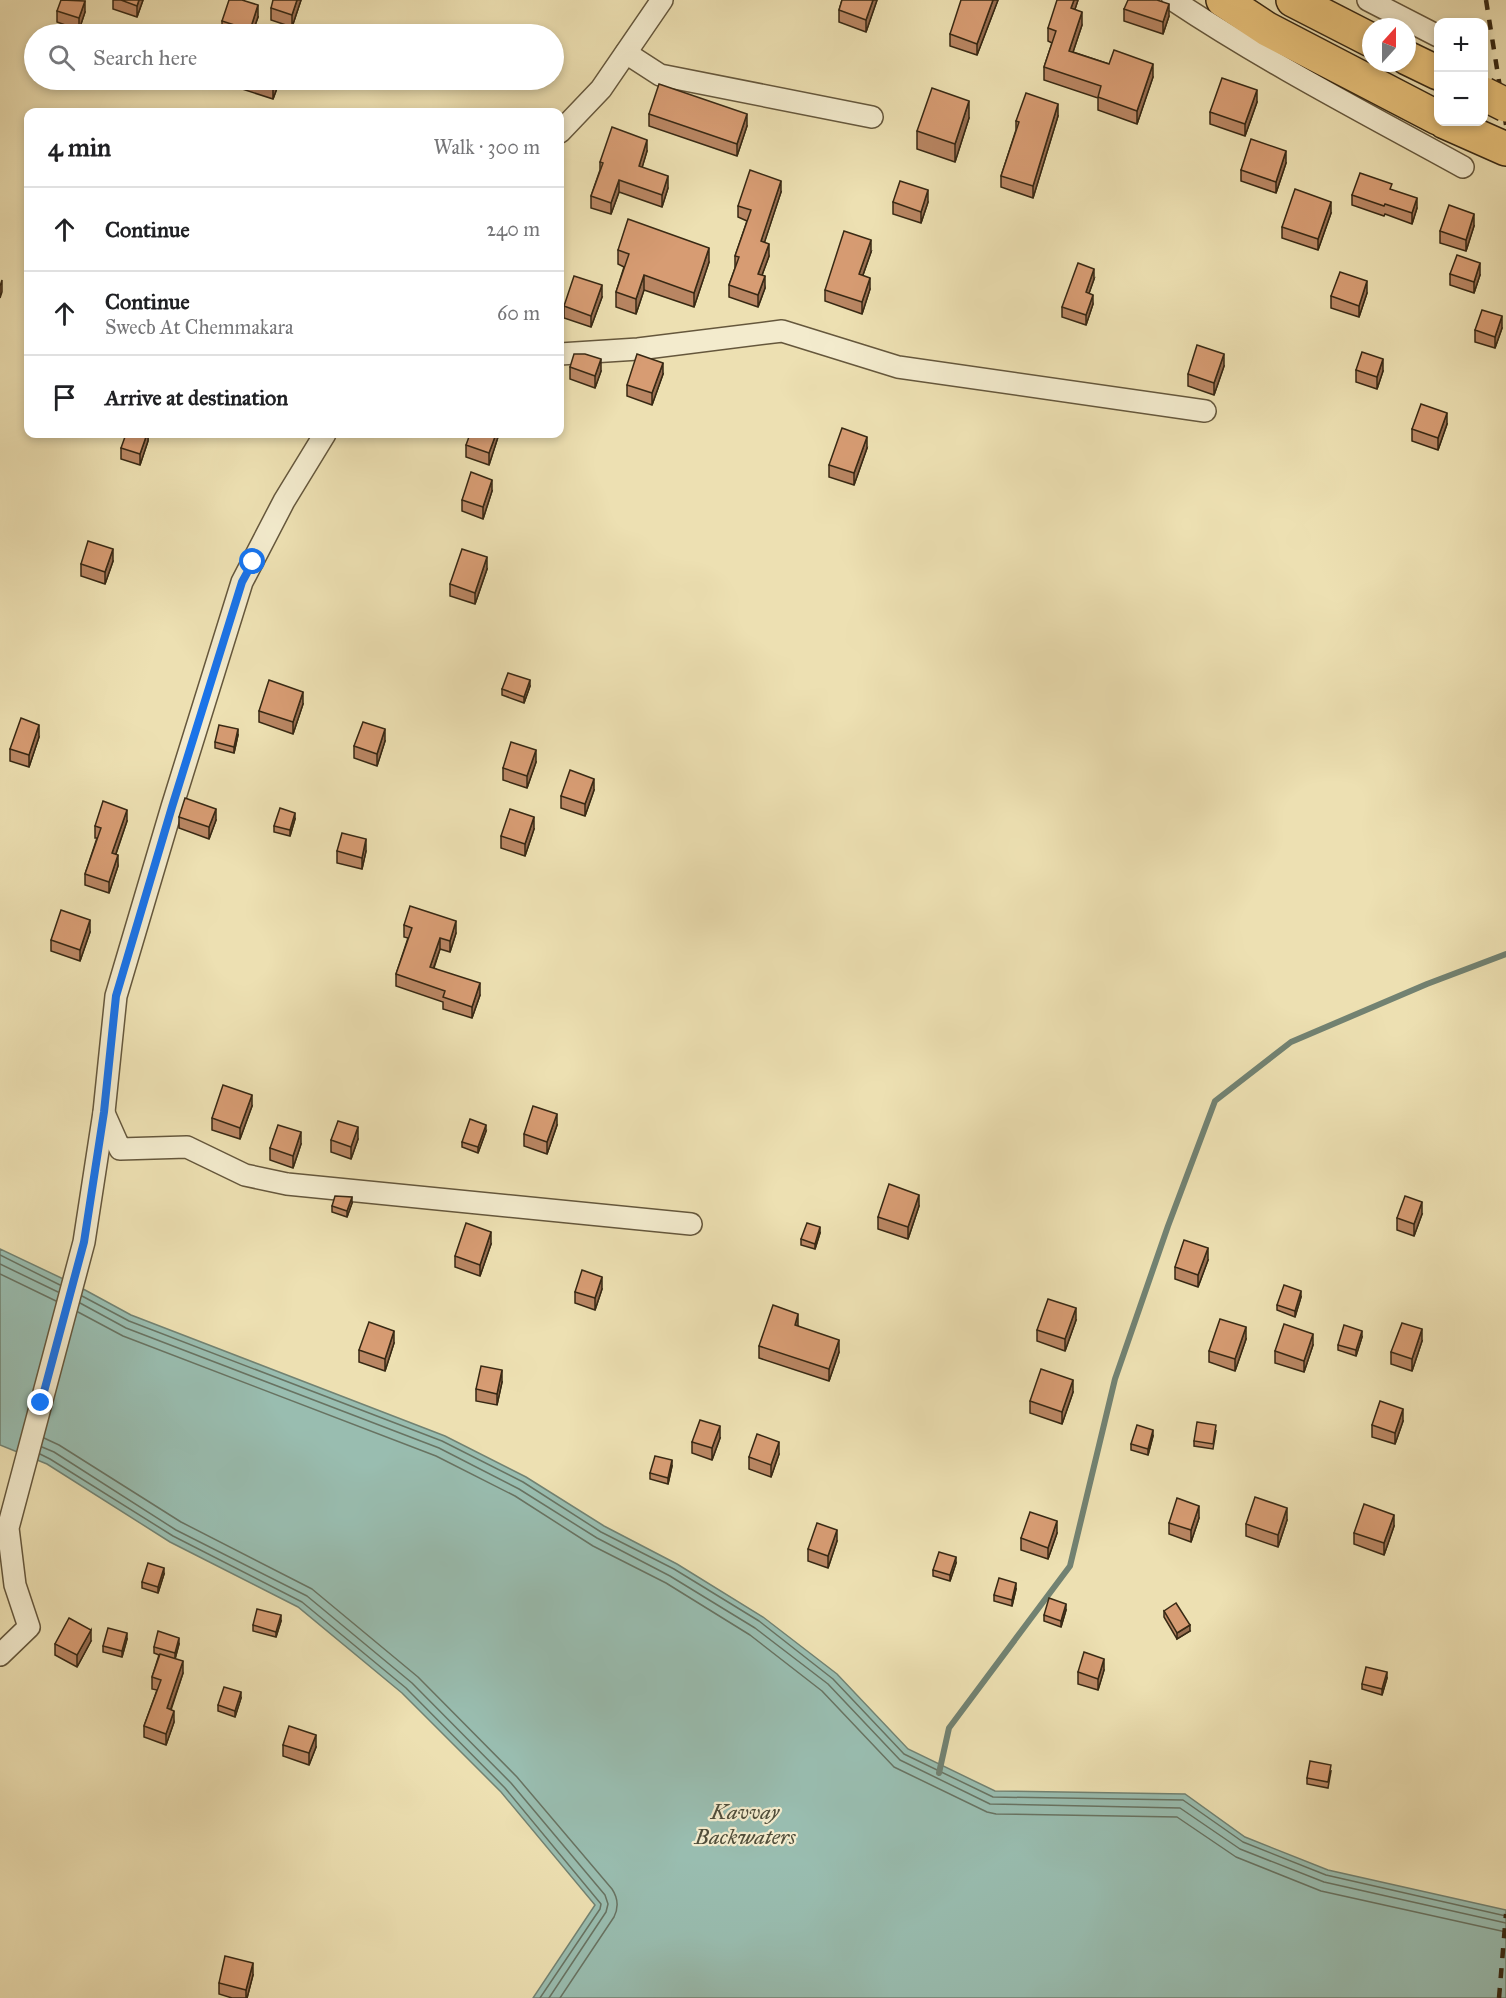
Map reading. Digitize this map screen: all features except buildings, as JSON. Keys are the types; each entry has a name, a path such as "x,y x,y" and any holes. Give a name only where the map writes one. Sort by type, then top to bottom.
{"highway":[{"path":"1223,0 1267,29 1434,116"},
{"path":"1293,0 1362,35"},
{"path":"1488,96 1506,105"},
{"path":"1455,126 1506,149"}],"street":[{"path":"564,128 601,89 662,0"},
{"path":"1173,0 1216,29 1308,83 1463,167"},
{"path":"1368,0 1434,34"},
{"path":"626,53 660,75 872,117"},
{"path":"564,354 638,349 782,331 898,367 1205,411"},
{"path":"0,1655 29,1627 15,1585 8,1528 84,1242 104,1112 116,996 242,582 284,501 323,438"},
{"path":"104,1112 120,1149 188,1147 245,1175 287,1184 691,1224"}],"water":[{"name":"Kavvay Backwaters","path":"0,1249 74,1284 131,1315 445,1436 526,1477 604,1526 677,1564 763,1617 837,1674 908,1749 995,1791 1185,1794 1245,1837 1328,1870 1506,1910 1506,1998 533,1998 595,1905 501,1792 402,1693 298,1607 170,1542 47,1464 0,1445"}],"waterway":[{"path":"939,1773 949,1728 1070,1566 1115,1379 1168,1226 1215,1101 1291,1042 1427,984 1506,954"}],"railway":[{"path":"1486,0 1506,125"},
{"path":"1499,1998 1506,1914"}],"route":[{"path":"41,1403 84,1242 104,1112 116,996 242,582 253,562"}]}
